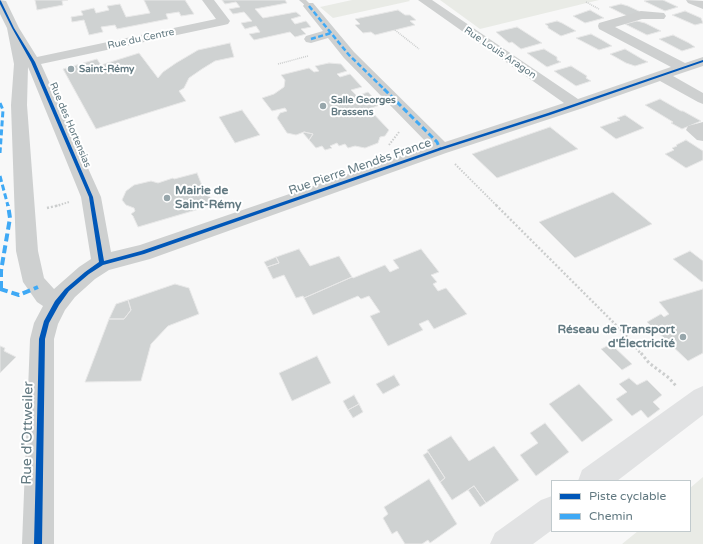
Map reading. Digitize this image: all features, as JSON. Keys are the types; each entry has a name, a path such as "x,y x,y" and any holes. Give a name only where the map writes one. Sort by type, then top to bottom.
{"street":[{"name":"Rue du Centre","path":"33,62 224,21 208,0"},
{"name":"Rue Louis Aragon","path":"424,0 577,105"},
{"path":"692,0 703,4"},
{"name":"Rue des Hortensias","path":"0,1 6,30 33,62 91,197 102,263"},
{"path":"305,3 349,55 437,142 440,150"},
{"path":"660,16 641,15 604,26 684,68"},
{"path":"6,30 21,64 19,105 27,251 34,282 45,295 52,313"},
{"path":"311,39 331,33"},
{"name":"Rue Pierre Mendès France","path":"52,313 67,290 87,273 102,263 142,253 703,61"},
{"path":"660,75 703,99"},
{"path":"703,127 694,130 703,136"},
{"name":"Rue d'Ottweiler","path":"38,544 42,339 52,313"},
{"path":"594,480 698,403"},
{"path":"506,544 551,512"}],"path":[{"path":"395,30 419,49"},
{"path":"440,150 624,333 637,350 649,362 698,403"},
{"path":"26,214 91,197"}],"shaded area":[{"path":"352,0 410,1 333,18 320,7"},
{"path":"440,0 599,0 480,29"},
{"path":"703,477 703,544 622,544 637,532 691,532 691,487"}],"building":[{"path":"35,0 68,0 62,1 63,5 37,10"},
{"path":"144,0 185,0 194,14 181,16 179,12 166,14 168,19 117,29 115,25 101,27 103,32 89,35 84,20 72,22 71,17 83,15 81,11 94,8 96,13 109,10 107,6 120,4 126,17 150,13"},
{"path":"222,0 285,0 287,3 255,9 263,18 296,12 301,16 291,19 295,24 306,21 311,27 301,29 306,34 295,37 290,32 254,40 249,34 260,32 256,26 245,29 241,23 252,21 244,12 233,14 229,9 240,7 236,2 225,4"},
{"path":"663,0 678,7 665,11 644,1"},
{"path":"621,4 643,13 629,17 609,7"},
{"path":"398,10 405,15 410,15 416,20 410,21 415,25 375,35 371,32 363,33 355,25 360,24 355,19"},
{"path":"590,10 604,18 585,23 573,16"},
{"path":"685,11 701,18 703,23 695,25 672,15"},
{"path":"557,21 576,31 561,36 548,28 545,24"},
{"path":"637,21 645,23 661,31 647,35 625,24"},
{"path":"517,27 542,43 521,49 512,42 509,43 496,32"},
{"path":"591,34 612,46 599,50 576,38"},
{"path":"673,35 695,47 682,51 659,39"},
{"path":"230,43 234,57 215,61 189,78 184,88 179,91 186,101 96,129 63,69 97,59 101,65 139,53 158,78 163,72 198,50"},
{"path":"544,49 557,57 557,60 561,62 547,67 527,53"},
{"path":"625,49 648,62 635,66 610,54"},
{"name":"Salle Georges Brassens","path":"329,63 341,64 347,71 337,74 340,77 350,74 362,87 351,90 357,96 368,92 380,105 369,109 389,130 385,136 380,137 378,143 365,148 355,146 348,148 345,144 339,146 337,143 330,146 332,148 325,150 322,146 316,148 309,140 313,134 304,132 296,135 287,133 277,118 280,113 287,111 285,108 272,111 262,98 274,94 284,87 285,80 281,75 309,68 314,72 319,71 315,66"},
{"path":"571,66 587,76 586,78 591,81 576,86 554,71"},
{"path":"660,99 701,121 682,129 645,105"},
{"path":"242,110 260,135 235,143 219,117"},
{"path":"625,115 644,128 616,139 600,127 620,120 617,118"},
{"path":"550,127 578,149 497,178 472,154"},
{"path":"303,133 313,134 309,140"},
{"path":"686,140 703,151 703,160 686,168 665,154 674,150 672,148"},
{"name":"Mairie de Saint-Rémy","path":"197,173 205,193 215,201 206,207 138,227 131,214 135,211 134,208 126,205 122,200 126,191 134,185 151,181 158,183"},
{"path":"613,192 652,224 575,258 539,222"},
{"path":"299,249 310,266 339,256 352,277 304,298 303,296 296,298 284,275 273,279 267,267 279,263 276,257"},
{"path":"421,249 439,272 431,275 437,282 433,284 438,291 446,288 467,314 434,329 428,320 419,324 423,330 388,346 370,316 380,312 369,296 361,299 358,296 313,315 304,298 352,277 353,278 385,265 390,272 399,268 393,260"},
{"path":"690,251 703,261 702,282 673,259"},
{"path":"276,257 279,263 267,267 264,262"},
{"path":"175,284 189,288 199,314 168,326 151,344 141,381 85,382 109,319 124,319 131,310 128,300"},
{"name":"Réseau de Transport d'Électricité","path":"703,289 703,353 688,361 647,322 661,314 664,317 669,314 659,302"},
{"path":"128,300 131,310 124,319 109,319 116,304"},
{"path":"611,344 632,364 622,370 601,349"},
{"path":"0,346 5,348 4,351 16,357 0,373"},
{"path":"317,356 331,383 292,401 279,373"},
{"path":"394,375 400,385 383,394 376,384"},
{"path":"629,378 637,385 647,380 662,395 653,402 660,409 648,418 641,410 632,416 616,399 627,392 619,384"},
{"path":"579,384 613,420 582,442 549,404"},
{"path":"354,395 359,404 348,410 343,401"},
{"path":"359,404 363,412 353,418 348,410"},
{"path":"545,423 569,452 536,476 520,455 538,443 530,433"},
{"path":"451,436 469,461 494,446 519,480 486,503 474,486 452,500 440,482 445,478 427,450"},
{"path":"428,452 445,478 440,482 423,455"},
{"path":"429,479 457,524 430,543 428,540 422,544 405,544 397,531 392,534 383,518 388,514 384,507"},
{"path":"474,486 486,503 480,507 468,490"}],"marked path":[{"path":"309,6 349,55 437,142 440,149"},
{"path":"311,39 331,33"},
{"path":"0,103 3,110 0,153"},
{"path":"0,176 7,198 10,218 1,271 1,289"},
{"path":"0,289 19,295 38,287"}],"cycle path":[{"path":"0,1 13,28 33,62 91,197 102,263"},
{"path":"38,544 42,339 46,323 57,303 67,290 87,273 102,263 142,253 440,149 549,114 703,61"}],"place":[{"name":"Saint-Rémy","path":"71,69"},
{"name":"Salle Georges Brassens","path":"323,106"},
{"name":"Mairie de Saint-Rémy","path":"167,198"},
{"name":"Réseau de Transport d'Électricité","path":"683,337"}]}
